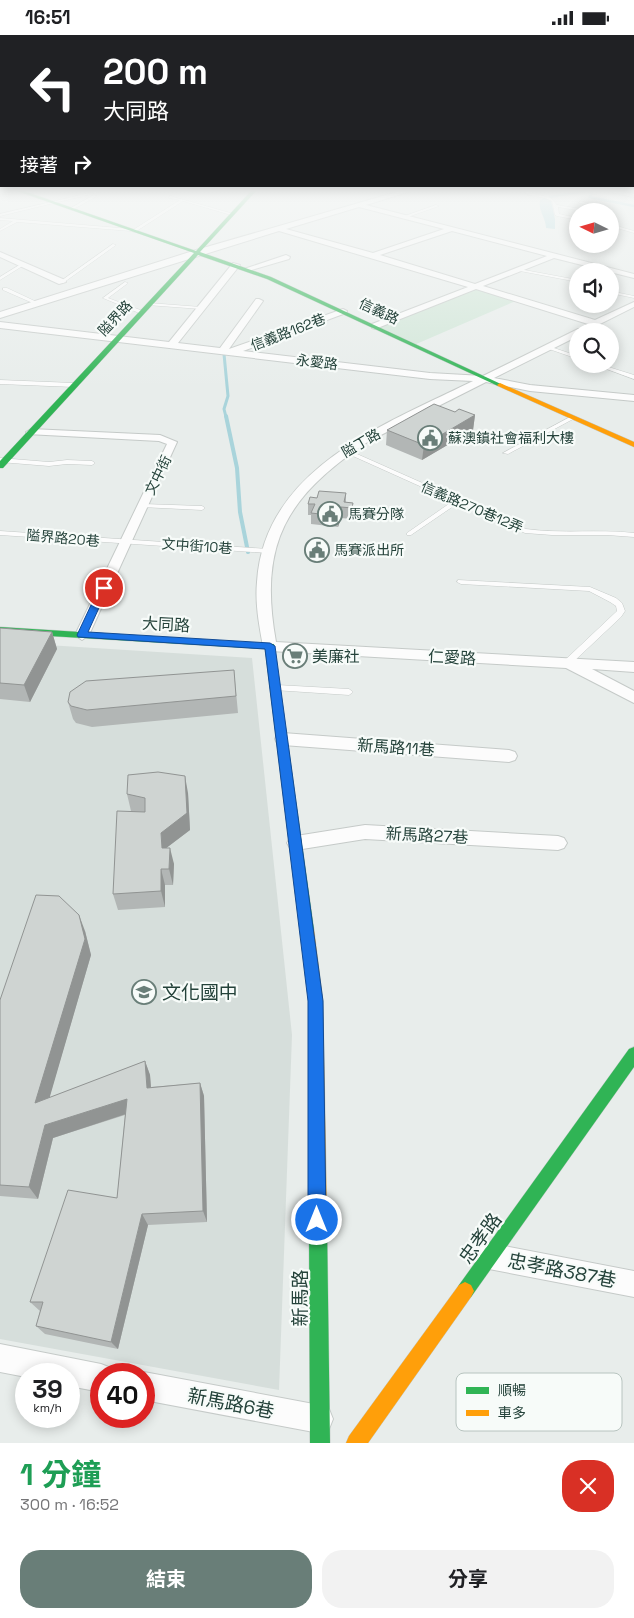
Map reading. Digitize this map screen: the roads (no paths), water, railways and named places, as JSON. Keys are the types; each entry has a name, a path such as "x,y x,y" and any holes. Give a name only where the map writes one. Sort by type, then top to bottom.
{"street":[{"path":"2,257 62,282"},
{"path":"0,315 184,257"},
{"name":"隘界路","path":"2,462 194,257"},
{"name":"信義路","path":"212,257 248,269 343,311 486,379 634,445"},
{"path":"248,269 286,257"},
{"path":"378,257 596,323"},
{"path":"375,326 551,257"},
{"path":"562,257 586,263"},
{"path":"172,345 236,265"},
{"path":"619,272 634,276"},
{"path":"228,352 259,301"},
{"name":"隘丁路","path":"596,323 634,304"},
{"name":"信義路162巷","path":"228,352 343,311"},
{"name":"永愛路","path":"0,325 430,376 486,379 530,388 634,398"},
{"name":"隘丁路","path":"270,646 264,607 264,574 268,551 278,523 290,504 312,477 365,439 569,337"},
{"name":"文中街","path":"31,432 160,438 172,442 172,446 82,635"},
{"name":"大同路","path":"0,629 270,646"},
{"name":"仁愛路","path":"270,646 634,667"},
{"name":"新馬路","path":"270,646 277,688 316,1001 319,1431"},
{"path":"567,663 634,698"},
{"name":"新馬路11巷","path":"283,739 509,756"},
{"name":"新馬路27巷","path":"296,843 365,832 558,843"},
{"name":"忠孝路","path":"356,1443 634,1054"},
{"name":"忠孝路387巷","path":"489,1255 634,1285"},
{"path":"0,1358 90,1376"},
{"name":"新馬路6巷","path":"155,1389 319,1431"}],"lane":[{"path":"62,282 98,257"},
{"path":"0,279 22,265"},
{"path":"520,270 569,280"},
{"path":"126,283 105,298 145,308 201,308"},
{"path":"5,289 37,303"},
{"path":"619,294 634,297"},
{"path":"548,347 569,355"},
{"path":"619,372 634,377"},
{"path":"0,382 74,385"},
{"path":"506,453 572,418"},
{"name":"信義路270巷12弄","path":"346,451 525,531 634,535"},
{"path":"2,462 92,463"},
{"path":"409,534 457,501"},
{"path":"143,506 202,508"},
{"name":"隘界路20巷","path":"0,533 125,542"},
{"name":"文中街10巷","path":"125,542 268,551"},
{"path":"461,581 590,589 613,600 619,605 621,611 567,663"},
{"path":"277,688 349,692"}],"waterway":[{"path":"224,354 228,396 224,409 226,417"},
{"path":"226,416 237,468 240,512 248,552"}],"place":[{"name":"蘇澳鎮社會福利大樓","path":"430,438"},
{"name":"馬賽分隊","path":"330,514"},
{"name":"馬賽派出所","path":"317,550"},
{"name":"美廉社","path":"295,656"},
{"name":"文化國中","path":"144,992"}]}
